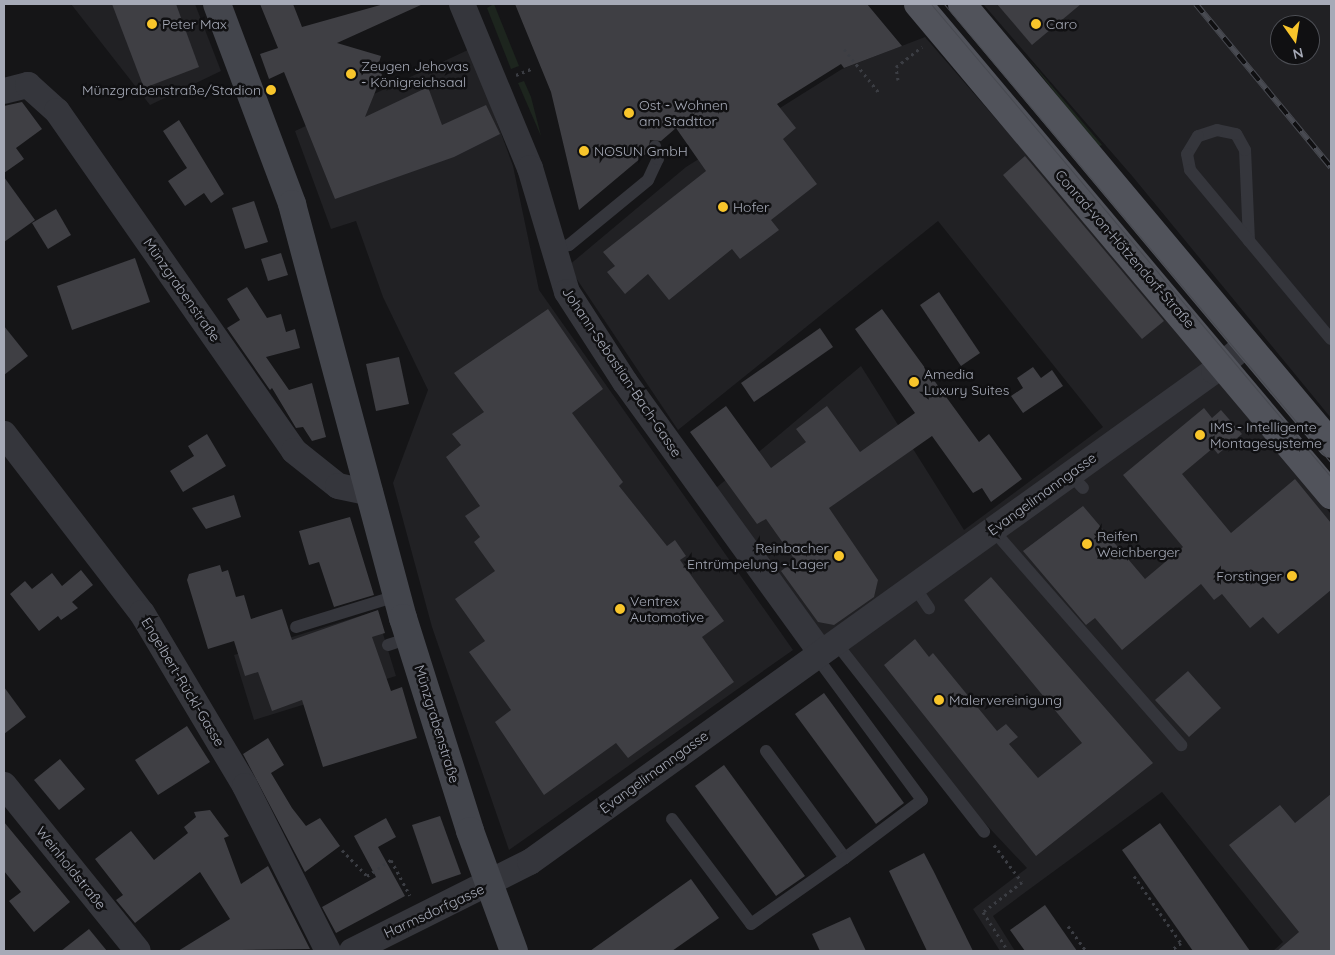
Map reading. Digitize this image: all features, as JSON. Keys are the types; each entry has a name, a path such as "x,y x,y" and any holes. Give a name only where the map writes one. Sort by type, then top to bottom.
{"main road":[{"name":"Münzgrabenstraße","path":"217,4 292,204 397,596 399,642 514,951"},
{"name":"Conrad-von-Hötzendorf-Straße","path":"918,4 1223,363 1331,495"},
{"path":"962,4 1331,444"}],"street":[{"name":"Johann-Sebastian-Bach-Gasse","path":"462,4 530,168 566,292 626,382 824,651"},
{"name":"Münzgrabenstraße","path":"4,91 28,85 57,111 294,451 338,486 370,493"},
{"name":"Evangelimanngasse","path":"490,884 530,862 993,530 1077,481 1246,344"},
{"name":"Engelbert-Rückl-Gasse","path":"4,434 142,613 246,786 328,951"},
{"name":"Weinholdstraße","path":"4,785 138,951"},
{"name":"Harmsdorfgasse","path":"352,951 490,884"}],"lane":[{"path":"1249,241 1245,150 1236,134 1217,130 1198,136 1188,154 1190,170 1249,241 1331,339"},
{"path":"552,249 568,245 648,180 658,159 655,146"},
{"path":"993,530 1181,745"},
{"path":"914,586 929,608"},
{"path":"296,627 397,596"},
{"path":"824,651 984,832"},
{"path":"672,819 751,924 845,858 922,798 824,651"},
{"path":"766,751 845,858"}],"path":[{"path":"898,80 896,67 925,43"},
{"path":"844,49 880,94"},
{"path":"518,74 533,68"},
{"path":"984,832 1022,882 983,912 1008,951"},
{"path":"342,850 367,876 391,860 410,896"},
{"path":"1134,876 1181,943 1170,951"},
{"path":"1068,926 1086,951"}],"shaded area":[{"path":"71,4 195,4 221,71 150,105"},
{"path":"494,4 519,66 511,69 487,8"},
{"path":"983,4 1331,4 1331,418 1133,177"},
{"path":"925,37 1185,337 1331,514 1331,951 1273,951 1283,942 1162,792 993,916 1015,951 1000,951 973,909 1027,868 950,786 836,643 815,629 716,488 861,366 964,530 1103,427 938,221 678,430 568,266 686,167 842,69"},
{"name":"Ventrex Automotive","path":"470,49 513,166 539,290 793,650 509,850 432,627 393,483 428,390 383,297 356,221 331,229 295,131"},
{"path":"1028,58 1102,145 1097,147"},
{"path":"524,81 531,97 541,136 518,83"},
{"path":"376,611 396,676 254,720 234,655"}],"building":[{"path":"112,4 176,4 199,67 144,88"},
{"path":"260,4 293,4 302,27 384,4 423,4 337,43 381,56 378,66 382,75 365,117 428,87 442,125 486,105 500,134 454,157 335,199 284,72 269,79 260,54 278,48"},
{"name":"Ost - Wohnen am Stadttor","path":"515,4 867,4 902,46 844,68 841,64 777,104 796,128 783,139 817,184 771,220 779,230 740,259 732,249 669,300 648,274 625,294 607,272 615,266 603,252 706,171 676,128 661,141 650,140 648,152 579,210 551,92"},
{"name":"Caro","path":"997,4 1081,4 1032,45"},
{"path":"22,102 42,129 16,148 24,159 4,173 4,106"},
{"path":"179,120 224,194 211,203 204,193 185,206 168,181 187,168 163,131"},
{"path":"1025,156 1164,321 1142,339 1003,175"},
{"path":"4,177 35,220 4,242"},
{"path":"254,201 268,242 245,249 232,208"},
{"path":"56,209 71,235 48,249 32,223"},
{"path":"281,253 288,275 268,281 261,259"},
{"path":"135,258 150,302 72,330 57,286"},
{"path":"247,287 267,318 281,314 286,332 295,329 300,348 266,357 289,390 312,383 326,437 312,441 303,427 296,428 272,388 270,390 227,328 240,320 227,299"},
{"path":"939,292 980,353 961,366 920,305"},
{"name":"Ventrex Automotive","path":"548,309 603,389 572,413 623,482 619,486 667,546 675,540 686,556 680,560 724,621 702,637 734,682 628,758 616,743 544,795 495,722 511,710 469,652 485,641 455,599 495,571 474,542 480,537 465,516 480,506 446,457 461,445 452,434 484,412 454,373"},
{"path":"882,309 979,442 989,434 1022,479 991,502 982,488 973,493 932,436 829,508 878,580 874,597 834,625 818,622 781,571 795,560 766,519 757,524 690,432 726,406 771,468 806,442 796,429 827,406 860,452 915,413 855,329"},
{"path":"4,326 28,356 4,375"},
{"path":"820,328 833,347 754,402 741,383"},
{"path":"399,357 409,404 376,411 366,364"},
{"path":"1033,367 1041,378 1052,370 1063,386 1023,413 1011,396 1023,388 1017,378"},
{"path":"1204,408 1212,418 1221,410 1242,434 1218,454 1213,448 1182,474 1231,533 1295,479 1331,523 1331,590 1278,634 1263,617 1250,628 1222,594 1214,600 1201,584 1122,650 1095,618 1086,625 1023,551 1083,506 1145,579 1183,547 1123,475"},
{"path":"207,434 226,466 183,492 170,471 194,456 188,446"},
{"path":"234,495 241,517 206,529 192,508"},
{"path":"350,517 374,595 334,607 319,562 309,565 299,531"},
{"path":"220,565 222,572 228,570 236,597 244,595 251,619 282,609 292,640 378,610 385,633 372,637 391,691 402,687 417,738 323,767 302,700 272,711 258,672 245,676 234,641 208,649 187,580 189,574"},
{"path":"81,570 93,585 72,602 78,608 61,620 58,616 39,631 10,594 25,581 32,589 52,573 62,586"},
{"path":"991,577 1153,763 1036,856 884,665 915,639 929,657 933,653 997,731 1006,724 1018,737 1009,744 1038,778 1082,743 964,600"},
{"path":"1188,671 1221,708 1189,737 1155,700"},
{"path":"4,687 26,717 4,734"},
{"path":"824,693 904,803 876,824 795,714"},
{"path":"187,726 210,762 158,795 135,760"},
{"path":"268,738 284,765 271,773 292,808 306,826 320,818 340,846 305,872 243,754"},
{"path":"60,759 85,789 59,810 34,780"},
{"path":"724,765 805,876 776,896 695,786"},
{"path":"1331,794 1331,951 1277,951 1299,932 1229,845 1280,805 1295,823"},
{"path":"210,810 229,836 224,838 241,884 268,866 310,949 178,951 230,919 200,872 135,923 116,900 123,895 95,859 131,831 154,860 188,833 184,827 196,817 194,812"},
{"path":"440,816 461,874 432,884 412,825"},
{"path":"386,818 396,837 378,847 405,896 336,933 322,907 376,877 354,836"},
{"path":"4,822 70,902 34,932 9,901 21,892 4,871"},
{"path":"1160,823 1250,951 1193,951 1122,850"},
{"path":"924,853 973,951 927,951 889,871"},
{"path":"691,879 719,918 672,951 590,951"},
{"path":"1045,905 1077,951 1025,951 1010,930"},
{"path":"850,917 866,951 820,951 812,934"},
{"path":"89,929 107,951 61,951"}],"tram line":[{"path":"931,4 1331,477"},
{"path":"944,4 1331,463"}],"railway":[{"path":"1196,4 1331,167"}],"place":[{"name":"Peter Max","path":"152,24"},
{"name":"Caro","path":"1036,24"},
{"name":"Zeugen Jehovas - Königreichsaal","path":"351,74"},
{"name":"Münzgrabenstraße/Stadion","path":"271,90"},
{"name":"Ost - Wohnen am Stadttor","path":"629,113"},
{"name":"NOSUN GmbH","path":"584,151"},
{"name":"Hofer","path":"723,207"},
{"name":"Amedia Luxury Suites","path":"914,382"},
{"name":"IMS - Intelligente Montagesysteme","path":"1200,435"},
{"name":"Reifen Weichberger","path":"1087,544"},
{"name":"Reinbacher Entrümpelung - Lager","path":"839,556"},
{"name":"Forstinger","path":"1292,576"},
{"name":"Ventrex Automotive","path":"620,609"},
{"name":"Malervereinigung","path":"939,700"}]}
